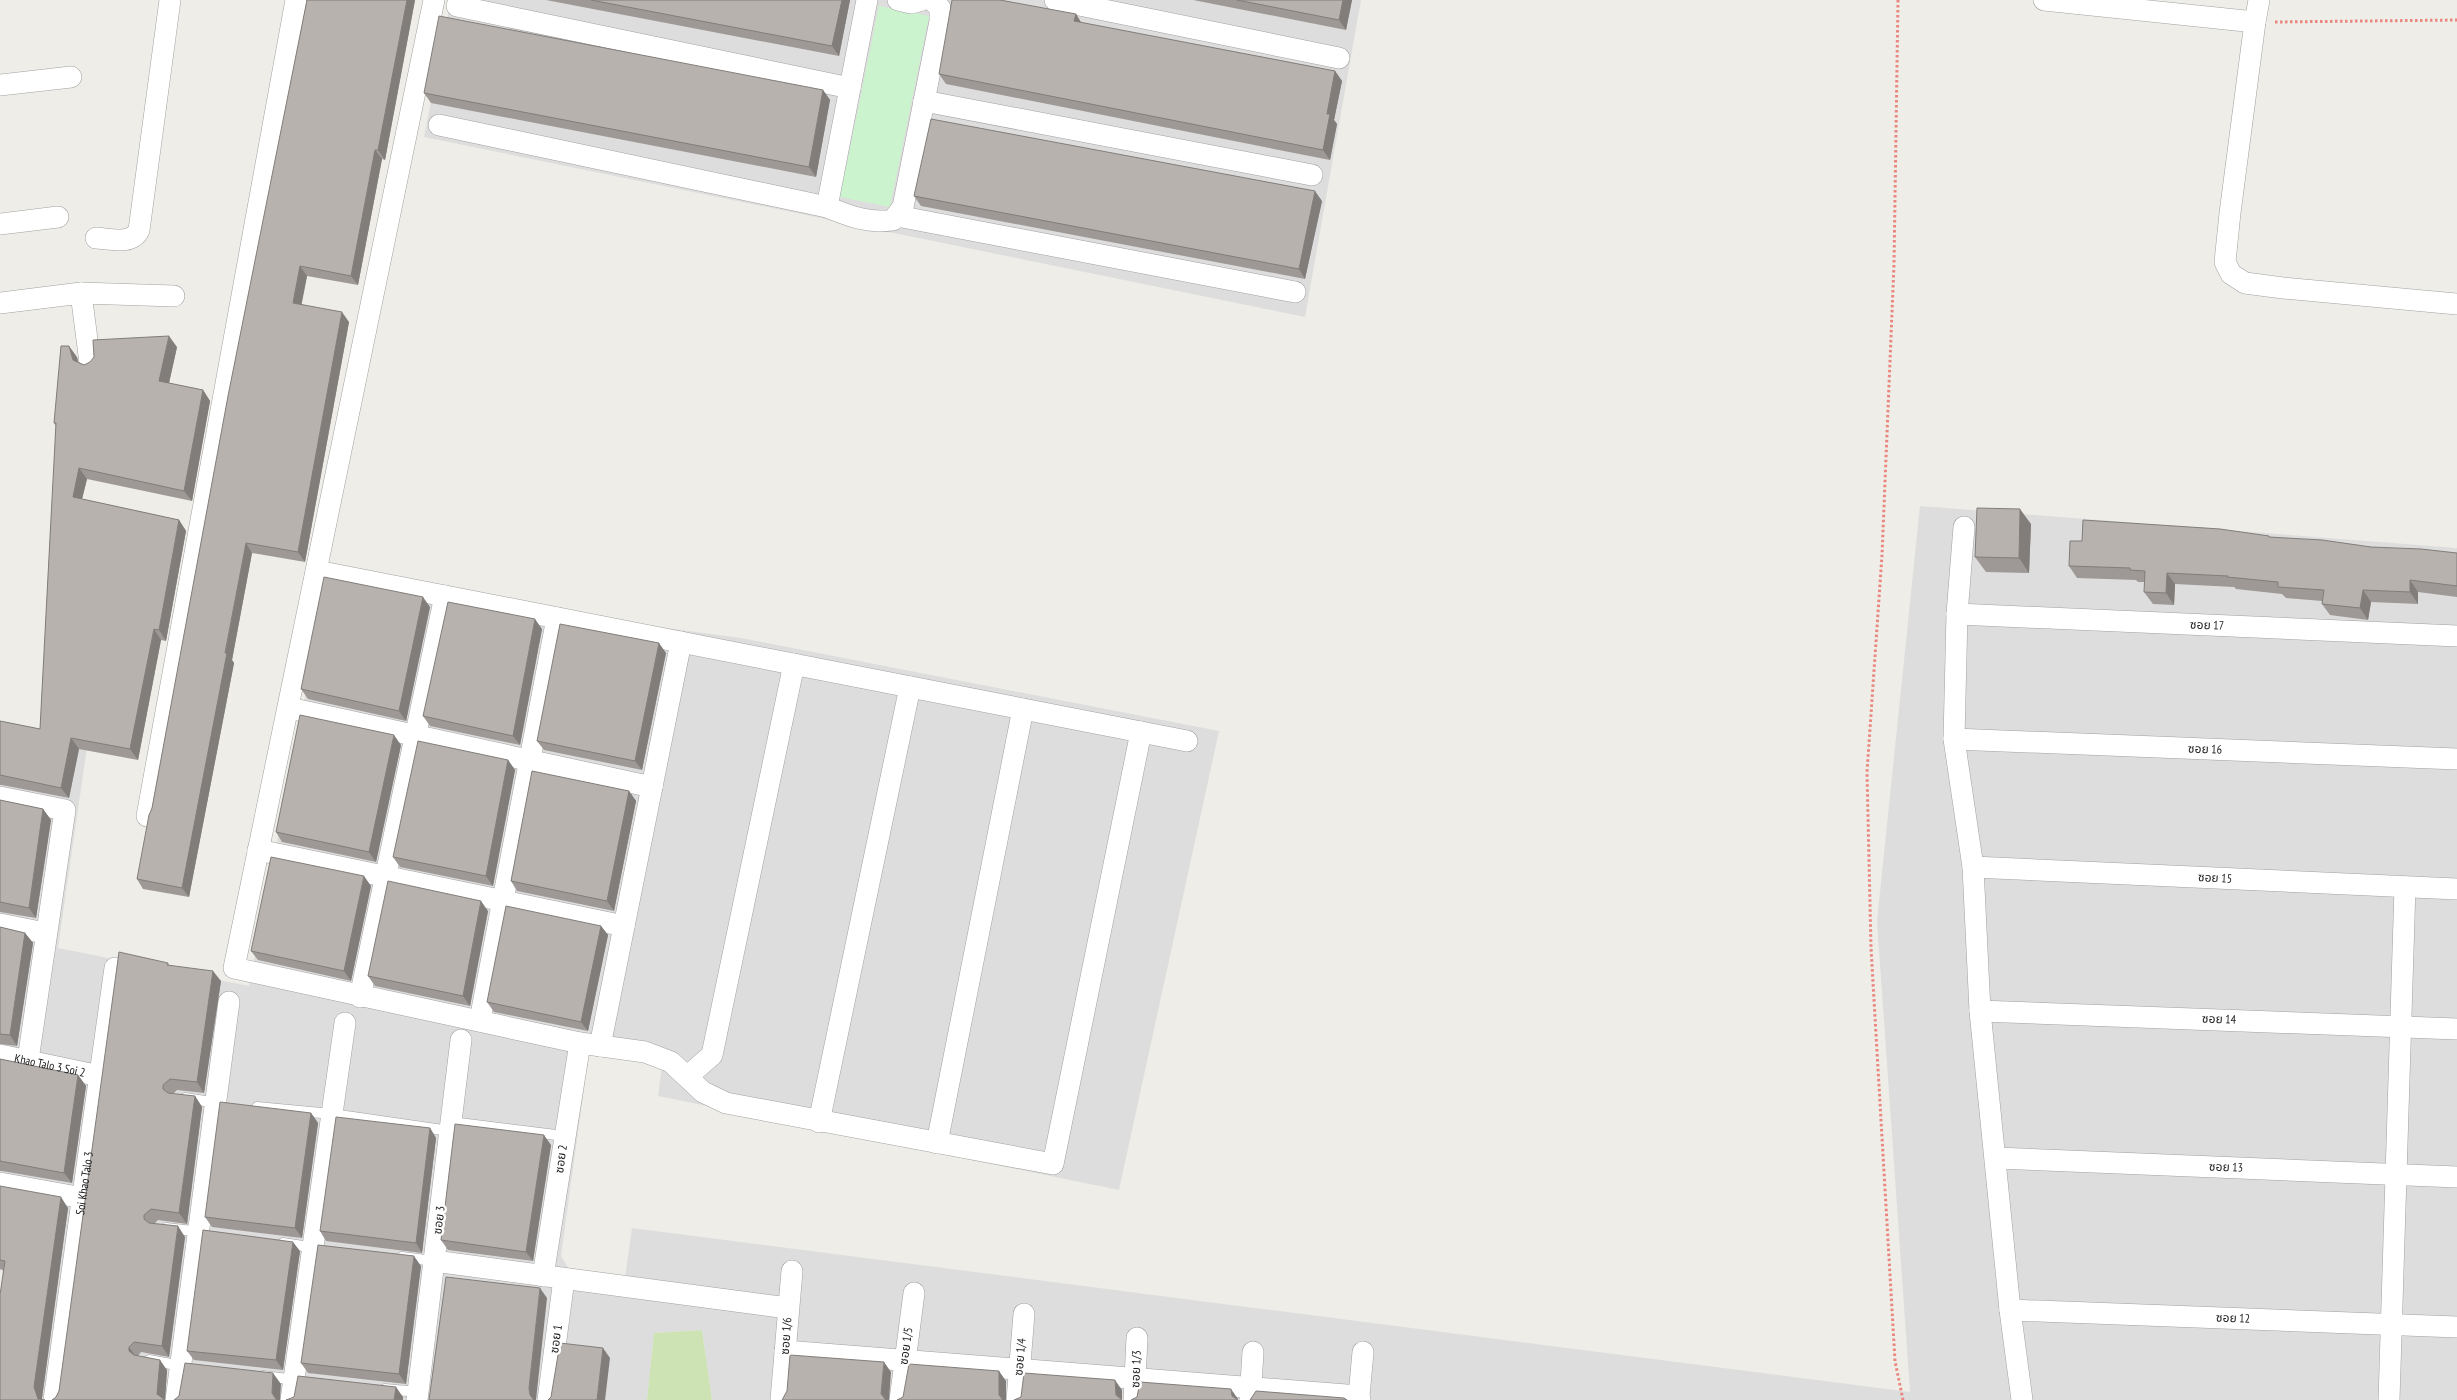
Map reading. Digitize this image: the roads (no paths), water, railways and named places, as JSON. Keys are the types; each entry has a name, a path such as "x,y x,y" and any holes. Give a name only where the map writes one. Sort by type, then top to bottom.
{"street":[{"path":"96,238 128,240 136,237 139,230 170,0"},
{"path":"147,816 296,0"},
{"path":"434,0 234,968 360,997 590,1044 644,1052 671,1062 703,1092 726,1103 819,1122 1053,1164 1141,732"},
{"path":"827,206 867,0"},
{"path":"898,0 911,3 922,0"},
{"path":"439,125 827,206 855,219 878,222 893,220 903,206 940,21 940,8 932,0"},
{"path":"1056,0 1339,58"},
{"path":"2044,0 2255,22"},
{"path":"2259,0 2230,212 2225,262 2231,274 2245,283 2457,304"},
{"path":"457,6 850,88"},
{"path":"0,85 71,76"},
{"path":"924,101 1312,175"},
{"path":"897,216 1295,292"},
{"path":"0,224 58,217"},
{"path":"82,293 90,363"},
{"path":"0,303 82,293 174,296"},
{"path":"1964,527 1957,614 1954,739 1973,867 1980,1011 2010,1310 2022,1400"},
{"path":"317,571 1187,741"},
{"path":"360,997 445,596"},
{"name":"ซอย 17","path":"1957,614 2457,636"},
{"path":"480,1020 557,618"},
{"name":"ซอย 2","path":"554,1277 564,1136 624,926 682,642"},
{"path":"688,1076 712,1055 794,664"},
{"path":"819,1122 910,687"},
{"path":"289,708 652,787"},
{"path":"937,1143 1023,709"},
{"name":"ซอย 16","path":"1954,739 2457,760"},
{"path":"0,797 65,810 45,933 28,1060"},
{"path":"258,850 624,926"},
{"name":"ซอย 15","path":"1973,867 2457,889"},
{"path":"2389,1400 2405,887"},
{"path":"0,924 45,933"},
{"name":"Soi Khao Talo 3","path":"54,1400 115,968"},
{"path":"176,1400 186,1366 222,1103 229,1002"},
{"name":"ซอย 14","path":"1980,1011 2457,1029"},
{"path":"296,1387 322,1249 332,1114 345,1023"},
{"name":"ซอย 3","path":"418,1396 461,1040"},
{"name":"Khao Talo 3 Soi 2","path":"0,1055 100,1076"},
{"name":"ซอย 13","path":"1996,1158 2457,1177"},
{"path":"0,1182 83,1198"},
{"path":"434,1261 788,1308"},
{"name":"ซอย 1/6","path":"781,1400 792,1271"},
{"name":"ซอย 1","path":"548,1400 554,1277"},
{"name":"ซอย 1/5","path":"900,1400 914,1293"},
{"name":"ซอย 12","path":"2010,1310 2457,1327"},
{"name":"ซอย 1/4","path":"1017,1400 1024,1314"},
{"name":"ซอย 1/3","path":"1134,1400 1137,1338"},
{"path":"785,1350 1135,1378 1251,1394 1360,1398 1363,1352"},
{"path":"1251,1394 1253,1352"}],"lane":[{"path":"177,1097 222,1103"},
{"path":"246,1106 451,1127 564,1136"},
{"path":"158,1227 204,1232"},
{"path":"275,1242 322,1249"},
{"path":"388,1256 434,1261"},
{"path":"143,1358 186,1366"},
{"path":"256,1375 296,1387"},
{"path":"370,1387 418,1396"}]}
